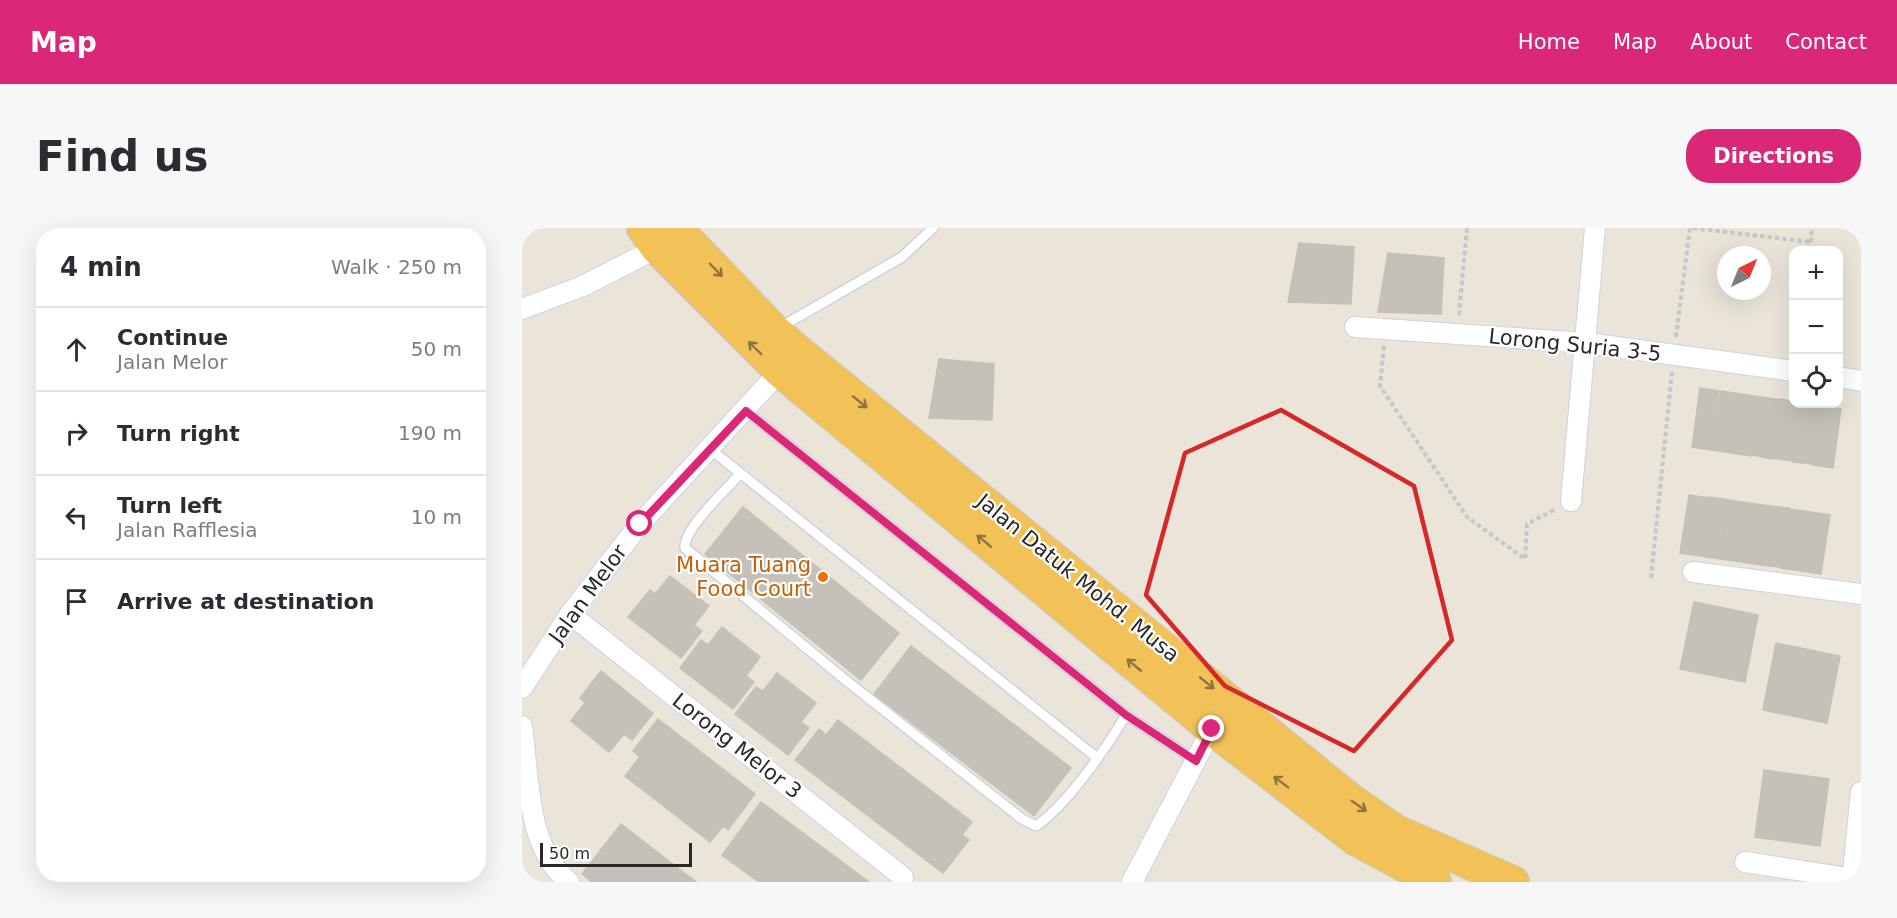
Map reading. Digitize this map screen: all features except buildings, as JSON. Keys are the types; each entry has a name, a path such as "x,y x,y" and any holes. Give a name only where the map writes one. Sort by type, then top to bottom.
{"highway":[{"name":"Jalan Datuk Mohd. Musa","path":"659,235 1351,800 1396,831 1513,882"},
{"name":"Jalan Datuk Mohd. Musa","path":"659,235 780,371 1212,729 1355,839 1435,882"}],"street":[{"path":"1571,501 1587,343 1594,228"},
{"path":"522,309 583,286 659,235"},
{"name":"Lorong Suria 3-5","path":"1355,327 1587,343 1789,370"},
{"name":"Jalan Melor","path":"522,688 570,614 640,524 746,411 780,371"},
{"path":"1843,378 1861,381"},
{"path":"1693,572 1861,594"},
{"name":"Lorong Melor 3","path":"570,614 903,877"},
{"path":"522,726 536,824 542,845 563,877"},
{"path":"1132,882 1212,729"},
{"path":"1745,862 1855,880 1861,792"}],"lane":[{"path":"775,331 902,257 933,228"},
{"path":"746,411 1126,715 1196,761"},
{"path":"710,449 1096,757"},
{"path":"740,474 705,512 687,537 686,548 711,572 1022,819 1036,826 1057,810 1113,738 1126,715"}],"path":[{"path":"1457,334 1467,228"},
{"path":"1651,578 1674,356 1692,228 1810,242"},
{"path":"1810,246 1812,228"},
{"path":"1385,329 1380,386 1467,517 1525,559 1527,524 1571,501"}],"highlighted area":[{"path":"1281,410 1414,486 1452,640 1354,751 1225,686 1146,595 1185,453"}],"place":[{"name":"Muara Tuang Food Court","path":"823,577"}],"route":[{"path":"640,524 746,411 1126,715 1196,761 1212,729"}]}
